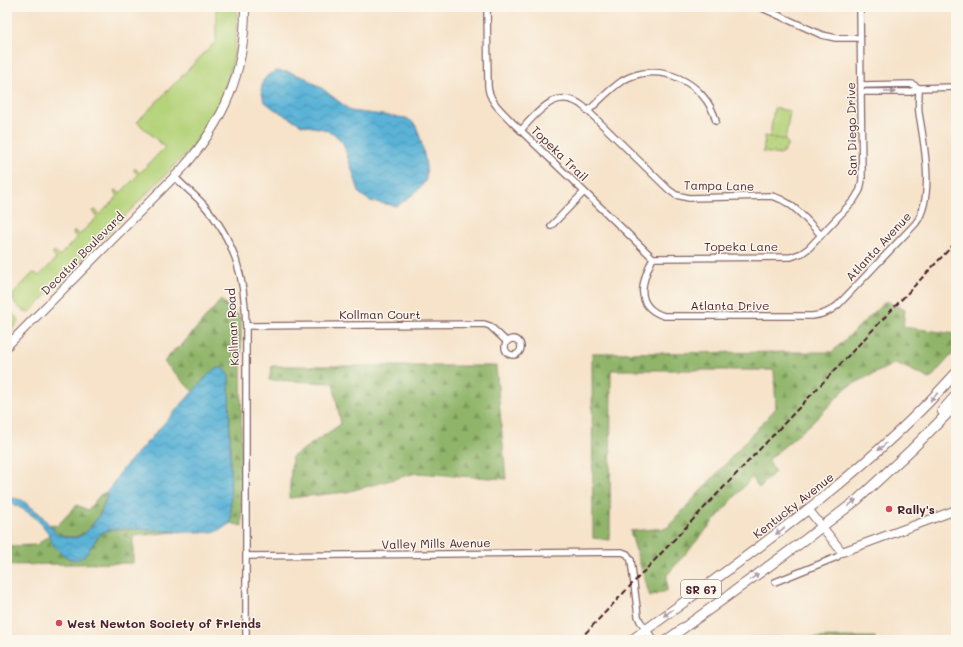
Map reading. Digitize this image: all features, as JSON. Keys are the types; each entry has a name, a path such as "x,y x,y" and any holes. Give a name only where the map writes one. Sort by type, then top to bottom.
{"main road":[{"name":"Kentucky Avenue","path":"632,640 808,509 882,447 928,403 956,373"},
{"path":"937,425 940,414 956,395"},
{"name":"SR 67","path":"667,640 857,500 937,425 956,405"}],"street":[{"path":"174,176 191,159 205,141 228,100 241,56 245,7"},
{"name":"Topeka Trail","path":"487,7 488,86 490,95 495,104 653,258"},
{"path":"760,7 822,35 836,38 860,38"},
{"name":"San Diego Drive","path":"821,235 854,200 860,190 862,180 860,7"},
{"path":"588,111 622,81 639,74 657,72 677,77 695,88 707,101 716,120"},
{"path":"861,85 912,84 919,88"},
{"path":"861,92 910,92 919,88 956,88"},
{"name":"Atlanta Avenue","path":"826,313 838,305 916,222 923,211 926,191 926,151 919,112 919,88"},
{"name":"Tampa Lane","path":"521,130 547,104 554,100 570,100 581,105 588,111 669,190 676,194 689,198 777,197 789,204 821,235"},
{"name":"Kollman Road","path":"174,176 203,205 217,222 230,244 242,278 245,298 246,326 246,640"},
{"name":"Decatur Boulevard","path":"7,346 174,176"},
{"path":"551,226 584,192"},
{"name":"Topeka Lane","path":"653,258 791,257 804,252 821,235"},
{"name":"Atlanta Drive","path":"653,258 644,279 642,291 643,296 647,305 653,311 667,316 812,316 826,313"},
{"name":"Kollman Court","path":"246,326 484,324 490,326 507,342"},
{"path":"808,509 842,552"},
{"path":"775,582 837,557 842,552 956,510"},
{"name":"Valley Mills Avenue","path":"246,556 618,551 627,554 631,560 637,614 646,630"},
{"path":"646,630 654,640"}],"green space":[{"path":"216,7 237,7 235,48 232,66 221,100 213,117 190,150 31,311 28,312 22,310 13,300 13,294 33,273 39,276 56,259 53,252 59,256 77,238 73,234 74,231 79,235 97,217 93,211 95,210 100,214 118,196 114,190 120,193 138,175 134,169 140,173 165,147 137,122 216,41"},
{"path":"774,108 790,111 785,140 770,137"},
{"path":"765,136 785,140 788,144 784,152 780,155 763,152"},
{"path":"221,300 241,318 242,526 231,523 229,376 213,370 193,392 164,362 175,349 180,347"},
{"path":"886,301 905,310 903,327 956,334 956,350 930,379 896,363 847,387 813,422 768,460 775,472 759,488 752,477 667,575 667,590 650,597 630,531 667,528 776,408 774,370 611,370 610,540 593,538 592,353 832,352"},
{"path":"7,308 18,319 18,322 7,335"},
{"path":"272,366 496,366 506,479 416,473 347,492 289,498 292,457 341,424 333,383 269,380"},
{"path":"108,491 99,514 91,528 85,533 78,536 64,536 56,532 50,524 57,526 77,505 88,510 100,495"},
{"path":"135,528 176,532 133,536 133,563 7,565 7,546 37,545 49,535 56,546 90,549 101,533 113,529"},
{"path":"875,637 875,640 749,640 749,638"}],"water":[{"path":"276,71 289,72 306,78 351,111 406,118 411,121 418,130 425,162 426,177 420,188 397,206 370,201 360,194 343,143 333,133 323,129 302,125 274,109 264,101 261,90 263,81 268,75"},
{"path":"223,368 229,376 231,523 220,530 203,532 113,529 98,536 85,555 77,560 65,556 57,549 51,541 47,531 33,517 24,510 7,502 7,497 22,500 40,514 57,534 75,538 83,535 92,526 102,511 108,491 121,471 208,375 213,370"}],"railway":[{"path":"579,640 956,242"}],"place":[{"name":"Rally's","path":"889,509"},
{"name":"West Newton Society of Friends","path":"59,623"}]}
